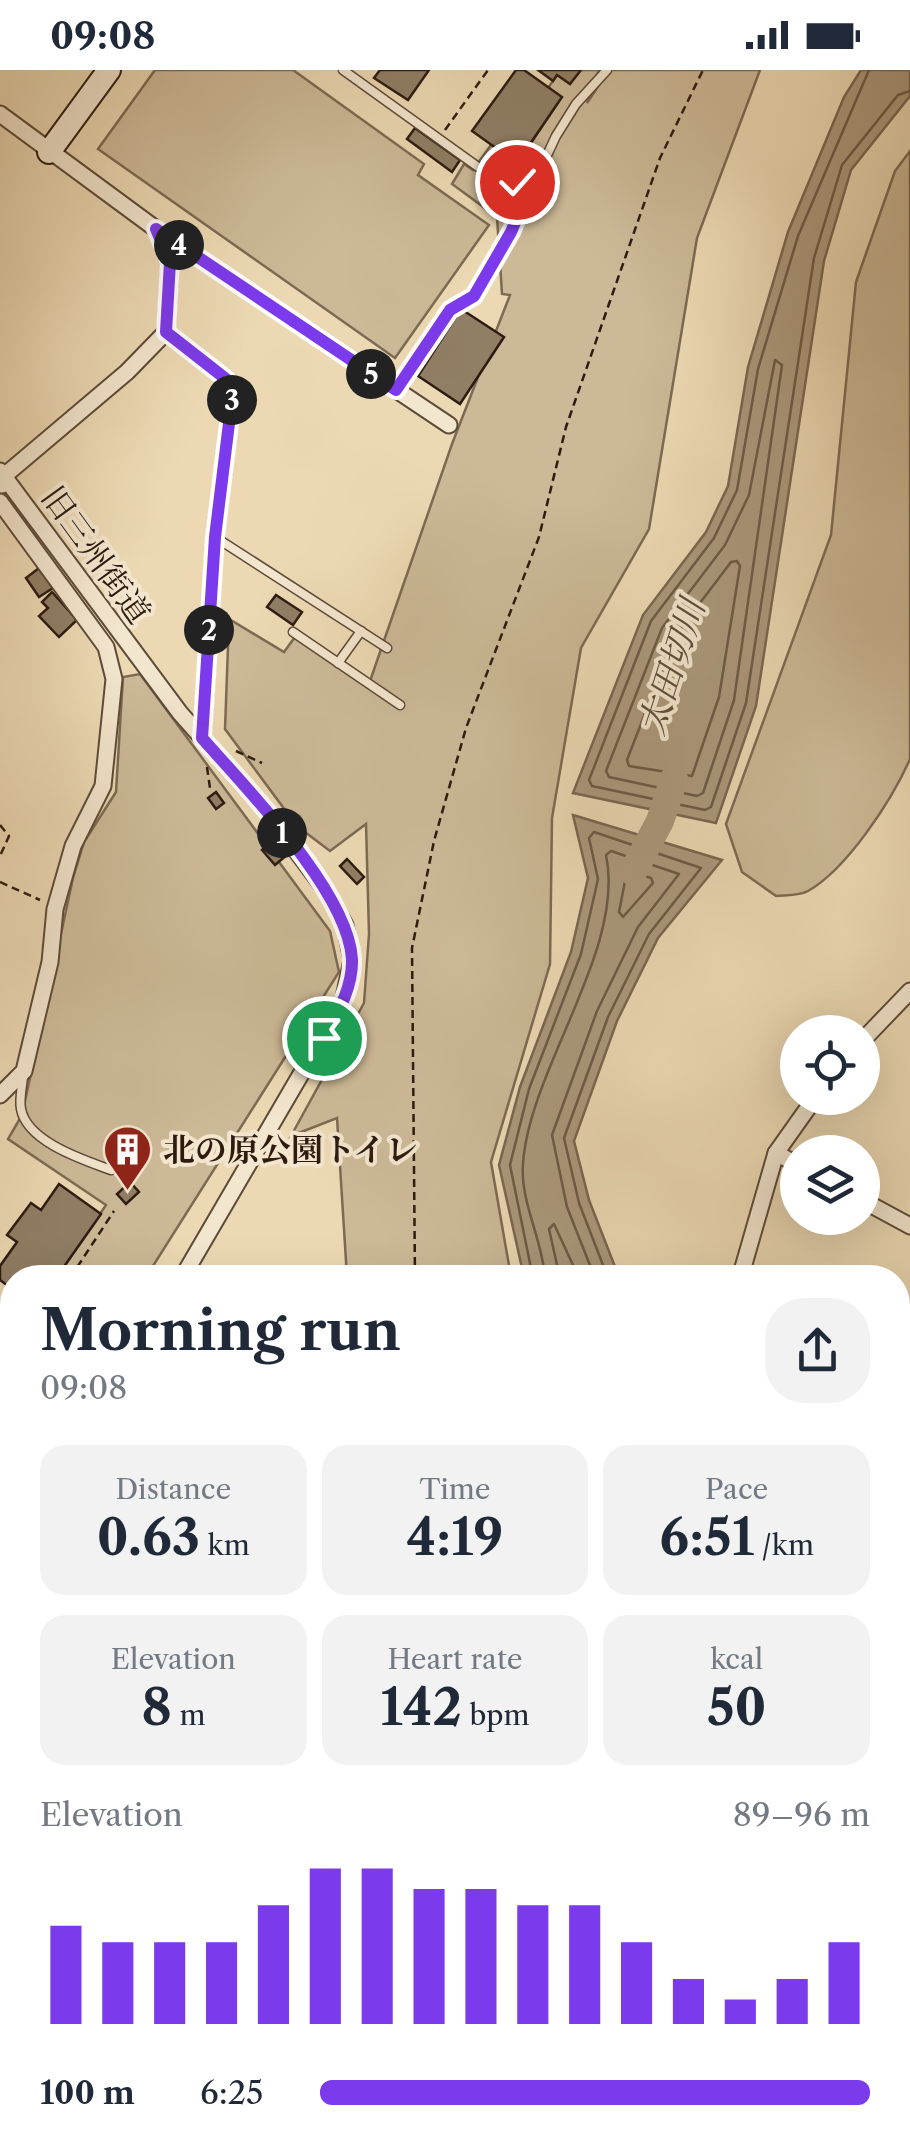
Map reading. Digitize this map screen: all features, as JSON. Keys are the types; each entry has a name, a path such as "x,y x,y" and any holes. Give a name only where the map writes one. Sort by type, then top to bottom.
{"street":[{"path":"48,152 108,70"},
{"path":"0,114 156,229 448,425"},
{"path":"0,1095 24,1070 72,846 103,786 114,679 106,647 0,500 1,476 128,372 166,332 170,262 156,229"},
{"path":"166,332 226,379 233,391 215,537 204,747"},
{"name":"旧三州街道","path":"1,476 204,747 265,809 324,888 345,925 352,960 343,1002 190,1265"},
{"path":"880,1022 910,991"},
{"path":"744,1265 776,1153 803,1115"},
{"path":"776,1153 780,1155"},
{"path":"880,1210 910,1226"}],"lane":[{"path":"343,70 499,182 533,180"},
{"path":"396,390 450,310 474,296 576,104 607,70"},
{"path":"215,537 387,648"},
{"path":"67,595 84,582"},
{"path":"338,663 361,631"},
{"path":"293,632 400,705"},
{"path":"24,1070 20,1109 29,1127 78,1158 111,1170"}],"path":[{"path":"438,139 488,70"},
{"path":"415,1265 412,948 434,841 466,728 538,537 566,428 641,212 678,114 703,70"},
{"path":"204,747 210,788"},
{"path":"234,750 262,763"},
{"path":"0,826 9,836 0,856"},
{"path":"0,882 37,900 57,903"},
{"path":"79,1265 114,1211"}],"shaded area":[{"path":"155,70 293,70 424,164 418,175 489,225 395,358 98,149"},
{"path":"599,70 587,103 609,70 760,70 697,238 649,529 581,648 552,818 550,964 491,1162 509,1265 346,1265 337,1118 291,1136 364,1003 369,934 366,824 330,851 297,826 225,729 229,619 284,652 295,637 369,684 452,444 510,295 502,294 497,217 452,184 464,164 473,170 491,145 518,163 561,98 548,88 557,75"},
{"path":"910,151 910,759 880,813 838,867 805,893 776,896 742,872 726,824 831,535 856,282 895,171"},
{"path":"140,674 330,931 339,972 154,1265 65,1265 106,1205 8,1139 22,1115 84,842 116,792 123,677"}],"water":[{"path":"861,70 910,70 910,96 851,170 824,261 756,706 716,823 573,793 643,615 706,532 728,486 748,367 788,232 844,97"},
{"path":"573,815 722,860 658,938 617,1021 574,1141 589,1200 614,1265 521,1265 499,1165 520,1087 571,952 588,878"}],"building":[{"path":"380,70 429,70 408,100 374,78"},
{"path":"516,70 524,70 562,97 517,163 472,131"},
{"path":"538,70 581,70 570,84 557,75 553,81"},
{"path":"415,128 460,160 452,172 407,139"},
{"path":"461,309 504,337 460,404 418,376"},
{"path":"39,568 53,588 39,597 26,578"},
{"path":"52,592 77,620 59,637 39,616 48,608 42,602"},
{"path":"276,595 302,612 293,625 267,607"},
{"path":"216,792 224,803 216,809 208,798"},
{"path":"275,839 288,854 275,865 262,850"},
{"path":"347,859 364,877 357,884 340,866"},
{"name":"北の原公園トイレ","path":"130,1182 139,1192 126,1204 117,1194"},
{"path":"59,1184 101,1214 65,1265 1,1265 17,1242 7,1235 31,1203 41,1210"}],"waterway":[{"name":"太田切川","path":"633,872 660,821 674,779"}],"place":[{"name":"北の原公園トイレ","path":"128,1192"}],"route":[{"path":"324,1038 350,980 352,960 345,925 324,888 265,809 202,738 215,537 233,391 226,379 166,332 170,262 156,229 396,390 450,310 474,296 511,232 533,180 517,182"}]}
